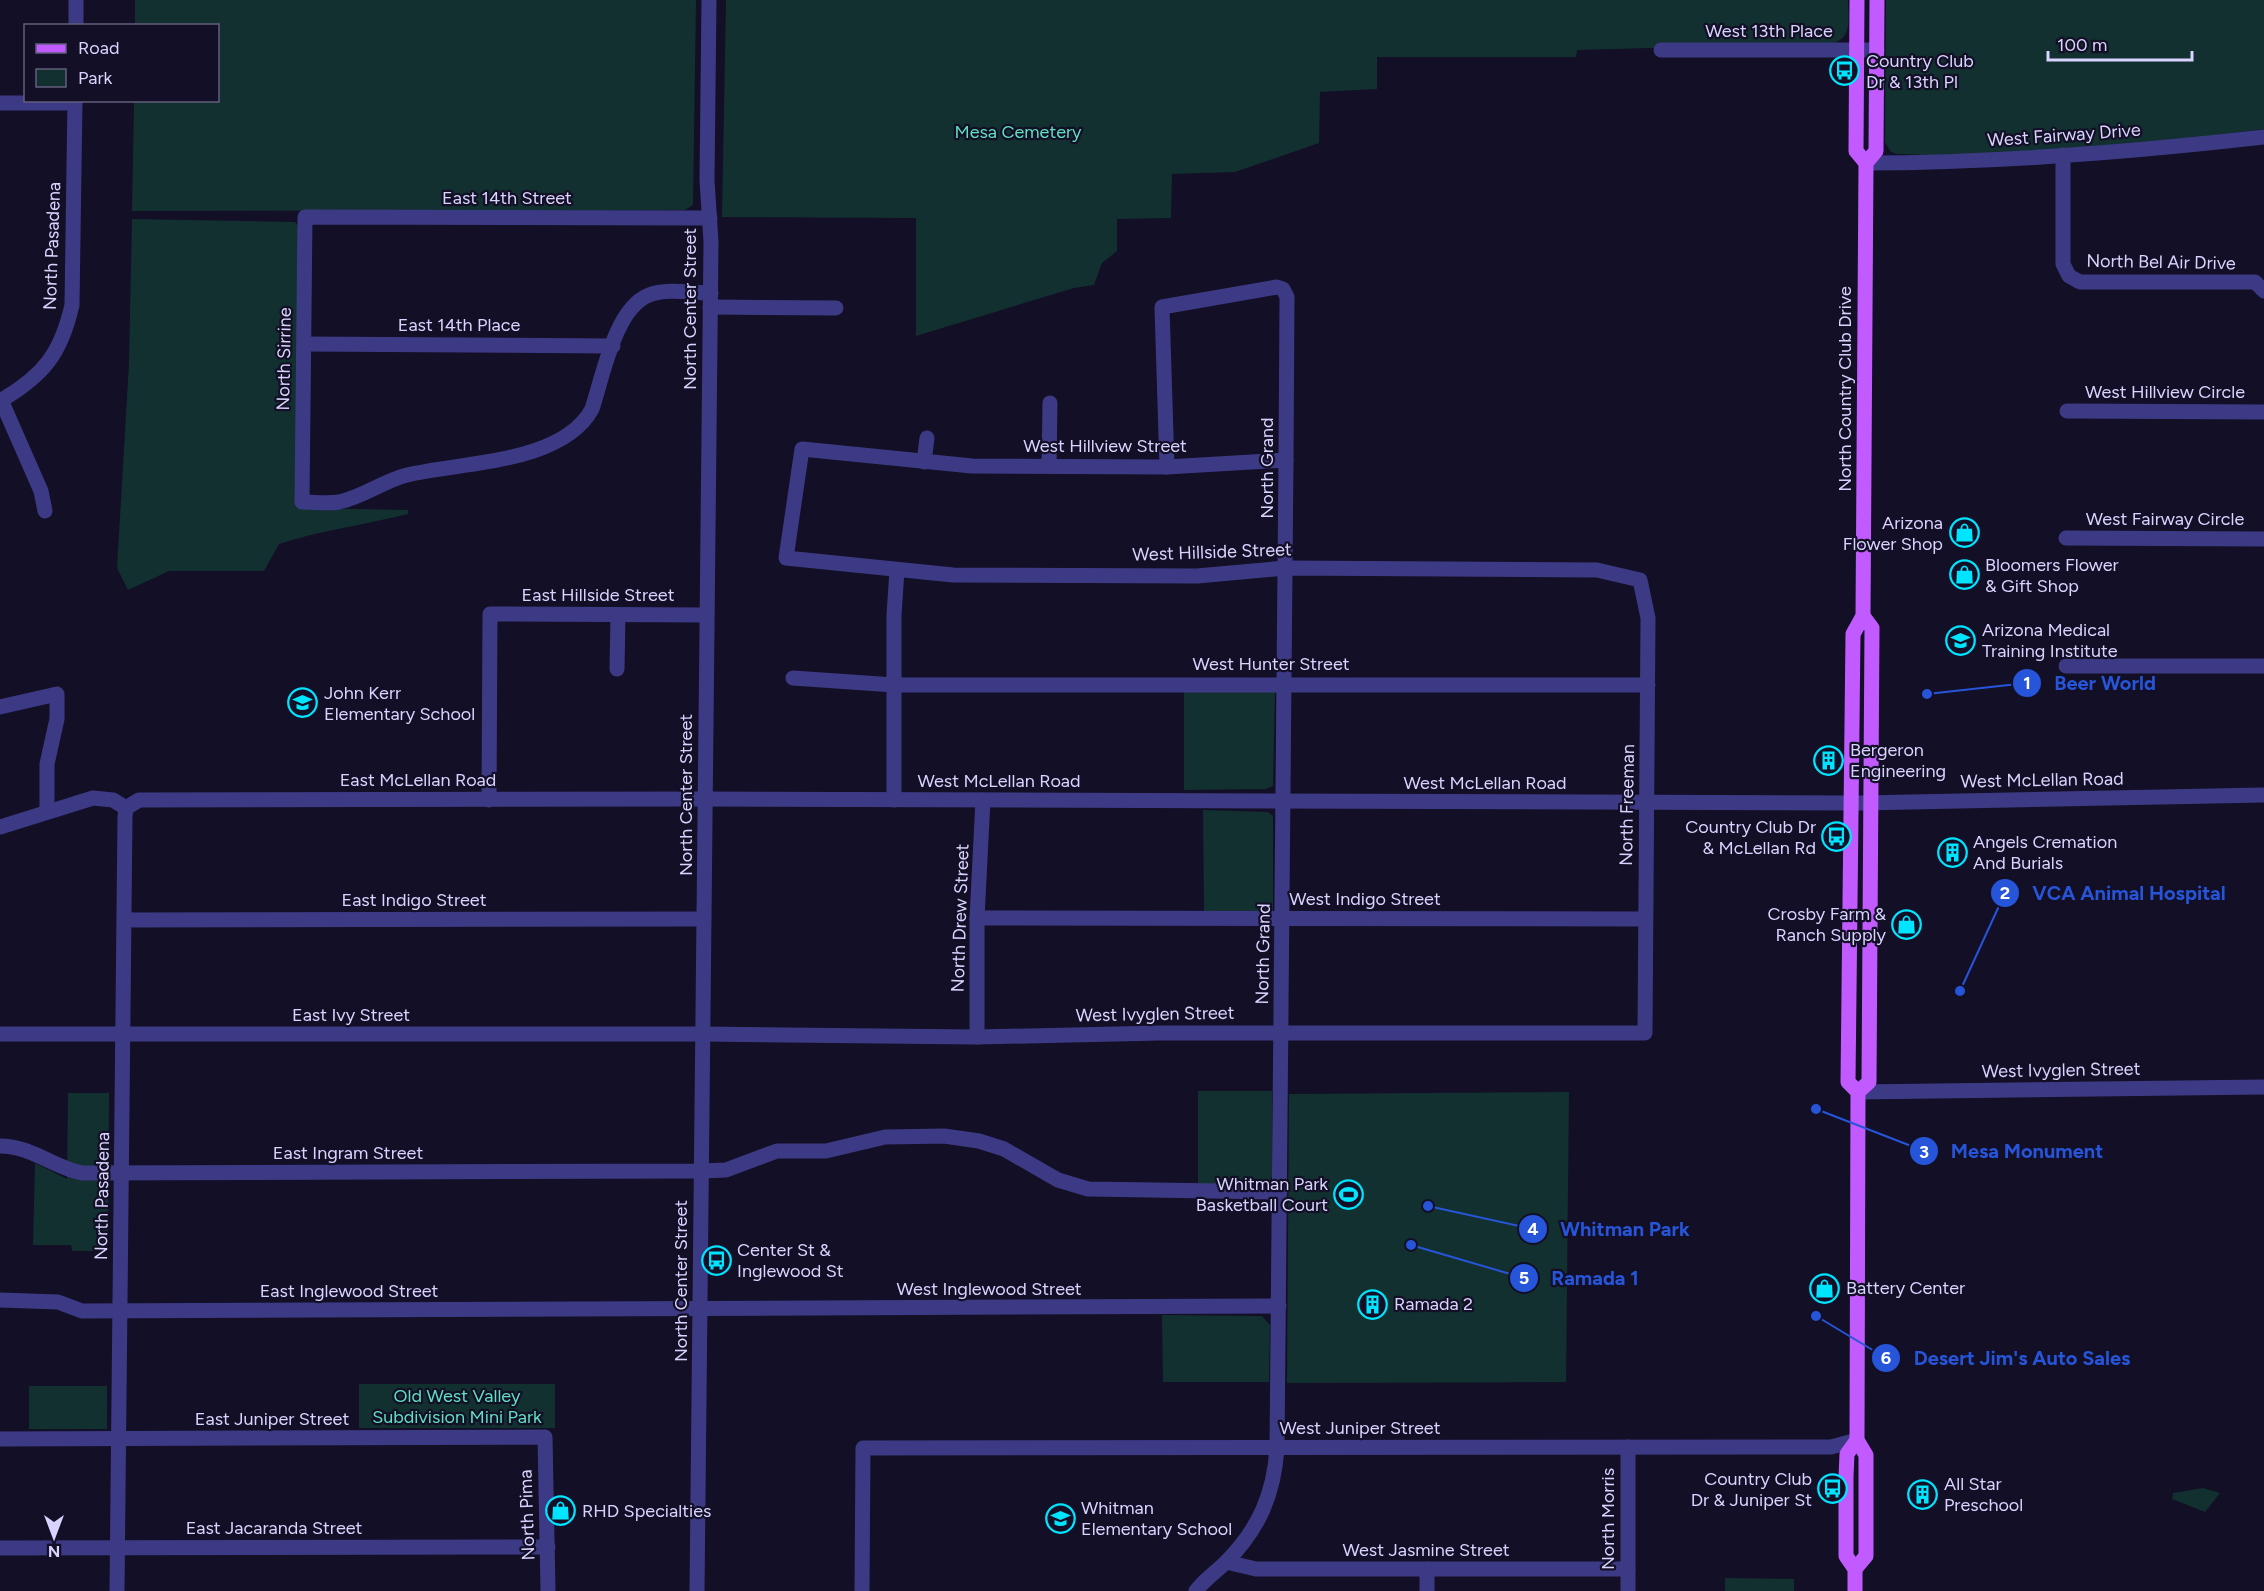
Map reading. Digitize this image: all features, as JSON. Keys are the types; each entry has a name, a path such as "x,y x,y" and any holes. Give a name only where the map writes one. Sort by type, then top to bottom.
{"main road":[{"name":"North Country Club Drive","path":"1855,1591 1855,1569 1846,1556 1846,1477 1847,1455 1857,1440 1858,1092 1848,1082 1852,634 1863,616 1866,163 1856,151 1857,0"},
{"name":"North Country Club Drive","path":"1866,163 1876,152 1876,0"},
{"name":"North Country Club Drive","path":"1858,1092 1869,1082 1872,628 1863,616"}],"street":[{"path":"76,0 76,24"},
{"name":"North Center Street","path":"697,1591 710,300 710,218 707,180 709,0"},
{"name":"West 13th Place","path":"1661,50 1877,50"},
{"path":"0,103 75,102"},
{"name":"North Pasadena","path":"0,400 28,384 48,365 66,330 72,305 75,102"},
{"name":"West Fairway Drive","path":"1866,163 1951,162 2063,155 2264,137"},
{"name":"North Bel Air Drive","path":"2063,155 2062,264 2069,276 2080,282 2255,282 2264,291"},
{"name":"East 14th Street","path":"305,217 710,218"},
{"name":"North Sirrine","path":"305,217 302,502 337,502 401,477 497,461 559,440 575,432 585,422 613,346"},
{"name":"North Grand","path":"1167,466 1162,307 1277,287 1283,290 1287,297 1285,684 1279,1306 1275,1478 1264,1511 1247,1539 1196,1591"},
{"path":"613,346 622,320 632,305 650,295 836,308"},
{"name":"East 14th Place","path":"304,344 613,346"},
{"path":"0,400 41,491 45,511"},
{"path":"1049,466 1050,403"},
{"name":"West Hillview Circle","path":"2067,411 2264,412"},
{"path":"924,462 927,438"},
{"name":"West Hillview Street","path":"786,558 802,449 924,462 1049,466 1167,466 1286,460"},
{"name":"West Fairway Circle","path":"2066,538 2264,539"},
{"name":"West Hillside Street","path":"786,558 953,575 1197,576 1285,568 1597,570 1640,579"},
{"path":"894,800 897,570"},
{"name":"North Freeman","path":"1640,579 1648,618 1645,1033"},
{"name":"East Hillside Street","path":"489,800 490,614 706,615"},
{"path":"617,669 618,615"},
{"path":"2066,666 2264,666"},
{"name":"West Hunter Street","path":"793,678 894,685 1648,685"},
{"path":"0,707 57,694 57,719 47,764 46,812"},
{"name":"West McLellan Road","path":"705,799 1871,802 2264,795"},
{"name":"East McLellan Road","path":"0,827 46,812 102,798 129,806 139,800 705,799"},
{"name":"North Drew Street","path":"977,1037 977,918 983,800"},
{"name":"North Pasadena","path":"117,1591 125,920 129,806"},
{"name":"West Indigo Street","path":"977,918 1645,919"},
{"name":"East Indigo Street","path":"125,920 704,919"},
{"name":"West Ivyglen Street","path":"703,1034 977,1037 1282,1032 1645,1033"},
{"name":"East Ivy Street","path":"0,1034 703,1034"},
{"name":"West Ivyglen Street","path":"1858,1092 2264,1087"},
{"name":"East Ingram Street","path":"0,1146 24,1149 72,1171 122,1173 701,1171 726,1170 777,1151 826,1151 885,1137 944,1136 1004,1149 1058,1180 1100,1191 1280,1192"},
{"name":"East Inglewood Street","path":"0,1300 58,1302 82,1311 700,1310"},
{"name":"West Inglewood Street","path":"700,1310 1279,1306"},
{"name":"East Juniper Street","path":"0,1439 545,1437"},
{"name":"North Pima","path":"545,1437 544,1507 548,1546 548,1591"},
{"name":"West Juniper Street","path":"862,1591 863,1448 1831,1447 1857,1440"},
{"name":"North Morris","path":"1628,1447 1628,1591"},
{"name":"East Jacaranda Street","path":"0,1548 548,1546"},
{"name":"West Jasmine Street","path":"1226,1562 1256,1569 1628,1569"},
{"path":"1427,1569 1427,1591"}],"green space":[{"path":"135,0 696,0 693,205 685,210 132,211 134,102 219,102 219,24 135,24"},
{"name":"Mesa Cemetery","path":"726,0 1848,0 1849,19 1844,36 1833,43 1577,50 1576,57 1377,57 1377,89 1320,92 1319,143 1235,172 1172,174 1171,218 1117,219 1117,251 1102,263 1094,285 1074,288 916,336 916,218 722,217"},
{"path":"1886,0 2264,0 2264,129 2167,141 1960,156 1896,154 1890,151 1885,142"},
{"path":"132,219 295,222 298,226 307,508 408,510 408,514 279,544 264,571 169,571 128,590 117,568 129,363"},
{"path":"1184,692 1275,692 1273,786 1266,789 1184,790"},
{"path":"1203,810 1268,812 1273,816 1273,911 1204,911"},
{"path":"1198,1091 1272,1091 1272,1176 1268,1186 1198,1187"},
{"path":"1569,1092 1566,1382 1287,1383 1289,1094"},
{"path":"68,1093 109,1093 108,1251 72,1251 71,1245 33,1245 35,1163 67,1179"},
{"path":"1162,1315 1262,1316 1270,1325 1269,1382 1163,1382"},
{"name":"Old West Valley Subdivision Mini Park","path":"359,1384 555,1384 555,1428 359,1428"},
{"path":"29,1386 107,1386 107,1429 29,1429"},
{"path":"2203,1488 2220,1493 2205,1512 2172,1499 2173,1493"},
{"path":"1725,1578 1794,1579 1794,1591 1725,1591"}],"place":[{"name":"Country Club Dr & 13th Pl","path":"1845,71"},
{"name":"Arizona Flower Shop","path":"1964,533"},
{"name":"Bloomers Flower & Gift Shop","path":"1964,575"},
{"name":"Arizona Medical Training Institute","path":"1961,640"},
{"name":"Beer World","path":"1927,694"},
{"name":"John Kerr Elementary School","path":"303,703"},
{"name":"Bergeron Engineering","path":"1829,760"},
{"name":"Country Club Dr & McLellan Rd","path":"1837,837"},
{"name":"Angels Cremation And Burials","path":"1952,852"},
{"name":"Crosby Farm & Ranch Supply","path":"1907,924"},
{"name":"VCA Animal Hospital","path":"1960,991"},
{"name":"Mesa Monument","path":"1816,1109"},
{"name":"Whitman Park Basketball Court","path":"1349,1194"},
{"name":"Whitman Park","path":"1428,1206"},
{"name":"Ramada 1","path":"1411,1245"},
{"name":"Center St & Inglewood St","path":"716,1260"},
{"name":"Battery Center","path":"1825,1288"},
{"name":"Ramada 2","path":"1373,1304"},
{"name":"Desert Jim's Auto Sales","path":"1816,1316"},
{"name":"Country Club Dr & Juniper St","path":"1833,1489"},
{"name":"All Star Preschool","path":"1923,1494"},
{"name":"RHD Specialties","path":"561,1511"},
{"name":"Whitman Elementary School","path":"1060,1518"}]}
